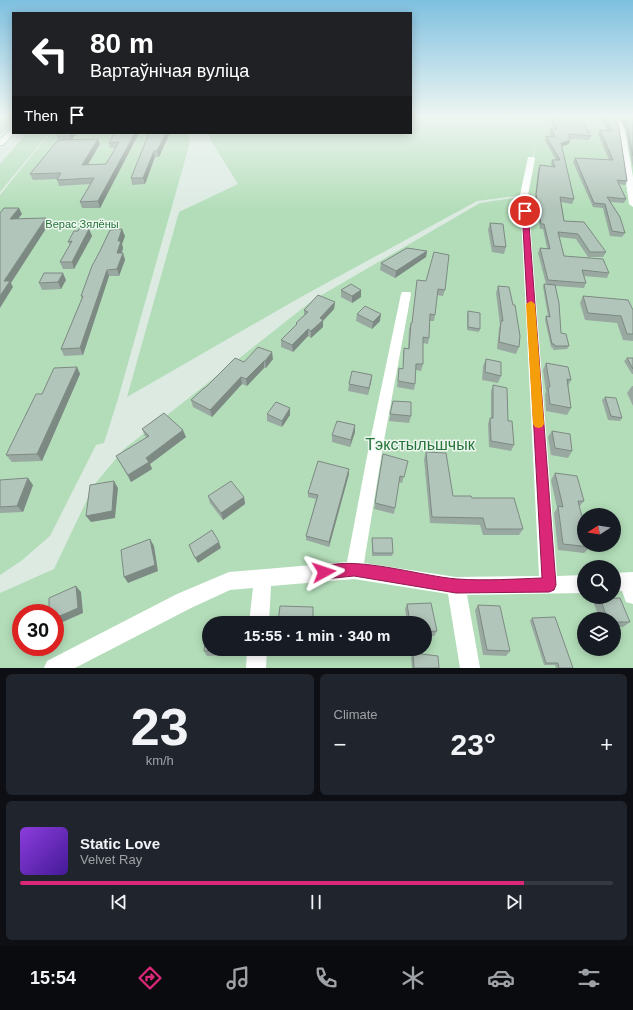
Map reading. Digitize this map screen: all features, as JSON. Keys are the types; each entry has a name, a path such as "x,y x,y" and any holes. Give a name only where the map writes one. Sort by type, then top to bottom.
{"street":[{"path":"624,147 633,204"},
{"path":"532,159 524,195 549,585"},
{"path":"354,570 376,446 406,294"},
{"path":"54,668 184,601 229,581 354,570 456,586 577,584"},
{"path":"260,616 263,578"},
{"path":"456,586 470,668"},
{"path":"256,668 257,656"}],"green space":[{"path":"15,147 37,147 0,192 0,164"},
{"name":"Верас Зялёны","path":"39,147 189,147 118,399 104,443 96,445 50,536 21,561 0,575 0,195"},
{"name":"Тэкстыльшчык","path":"215,147 535,147 524,195 477,201 301,297 127,397 179,212 238,184"},
{"name":"Тэкстыльшчык","path":"535,147 633,147 633,668 0,668 0,593 54,569 94,485 124,449 313,300 480,203 527,196"}],"building":[{"path":"52,147 93,147 82,165 106,164 116,147 127,147 98,201 80,202 94,178 57,180 61,173 30,174"},
{"path":"143,147 159,147 157,151 154,151 143,178 131,178"},
{"path":"553,147 562,147 574,199 560,197 564,221 584,222 606,252 590,252 578,234 558,232 564,256 603,259 609,273 582,270 586,283 548,280 540,248 550,249 544,224 541,224 536,194 540,165 555,167 552,160 560,160"},
{"path":"607,147 622,147 627,181 617,180 626,199 607,197 620,217 625,233 612,231 605,204 594,203 575,158 613,160"},
{"path":"4,208 19,208 10,219 46,218 4,281 10,281 0,296 0,213"},
{"path":"490,223 503,224 506,247 494,246"},
{"path":"81,225 89,229 72,262 60,262 72,241 68,242 74,231 78,231"},
{"path":"122,229 118,241 121,241 117,253 123,253 117,269 107,270 80,348 61,349 83,296 81,296 92,266 110,230"},
{"path":"407,248 427,251 396,271 381,263"},
{"path":"434,252 449,255 445,290 438,289 435,315 430,314 429,338 423,337 423,364 416,364 415,384 398,381 399,368 403,369 404,348 409,349 417,280 426,281"},
{"path":"44,273 63,273 58,282 39,283"},
{"path":"351,284 361,290 352,296 341,290"},
{"path":"544,284 555,285 559,303 561,333 566,334 569,346 555,346 552,344 546,316 550,317"},
{"path":"498,286 509,287 513,305 515,305 520,336 519,347 499,342 501,321 503,321"},
{"path":"318,295 335,302 320,318 323,320 311,331 308,329 292,345 281,340 308,312 304,310"},
{"path":"583,296 628,300 633,310 633,334 627,334 621,316 588,313"},
{"path":"365,306 381,314 373,322 357,314"},
{"path":"468,311 480,313 480,329 468,327"},
{"path":"258,347 272,352 265,361 246,379 241,377 210,410 191,400 235,358 244,362"},
{"path":"627,358 633,358 633,369"},
{"path":"486,359 501,362 501,376 485,372"},
{"path":"546,363 568,367 571,380 567,379 571,408 550,404 548,387 550,387"},
{"path":"77,367 37,454 6,455 36,394 42,394 54,368"},
{"path":"352,371 372,375 369,388 349,384"},
{"path":"493,385 507,388 508,421 512,421 514,445 491,441 490,418 493,418"},
{"path":"605,397 616,398 622,418 611,416"},
{"path":"393,401 411,402 411,416 390,414"},
{"path":"276,402 290,408 282,421 267,414"},
{"path":"164,413 183,430 146,458 149,462 128,475 116,456 149,436 142,429"},
{"path":"337,421 355,425 351,440 332,435"},
{"path":"552,431 570,434 572,451 555,448"},
{"path":"426,452 446,453 453,496 471,496 472,498 514,498 523,529 486,529 483,518 432,517"},
{"path":"383,454 408,461 404,477 400,476 395,508 375,503"},
{"path":"318,461 349,469 329,542 306,536 318,495 308,493"},
{"path":"555,473 577,476 584,501 578,501 580,508 577,508 577,546 563,544 558,506 563,507"},
{"path":"28,478 17,506 0,507 0,480"},
{"path":"114,481 112,511 86,516 90,485"},
{"path":"231,481 244,497 221,513 208,496"},
{"path":"212,530 219,542 195,558 189,545"},
{"path":"372,538 392,538 393,553 373,553"},
{"path":"150,539 155,565 124,577 121,550"},
{"path":"76,586 78,608 64,614 64,604 49,604 49,598"},
{"path":"621,600 630,622 621,622 621,612 605,612 602,604 621,604"},
{"path":"431,603 437,631 432,631 432,616 409,616 407,604"},
{"path":"478,605 500,606 510,651 487,650"},
{"path":"280,606 313,607 313,616 279,616"},
{"path":"555,617 573,668 559,668 558,663 546,663 532,618"},
{"path":"413,656 438,656 439,668 414,668"}],"slow traffic":[{"path":"531,304 539,424"}],"route":[{"path":"324,572 354,570 456,586 549,585 525,211"}]}
